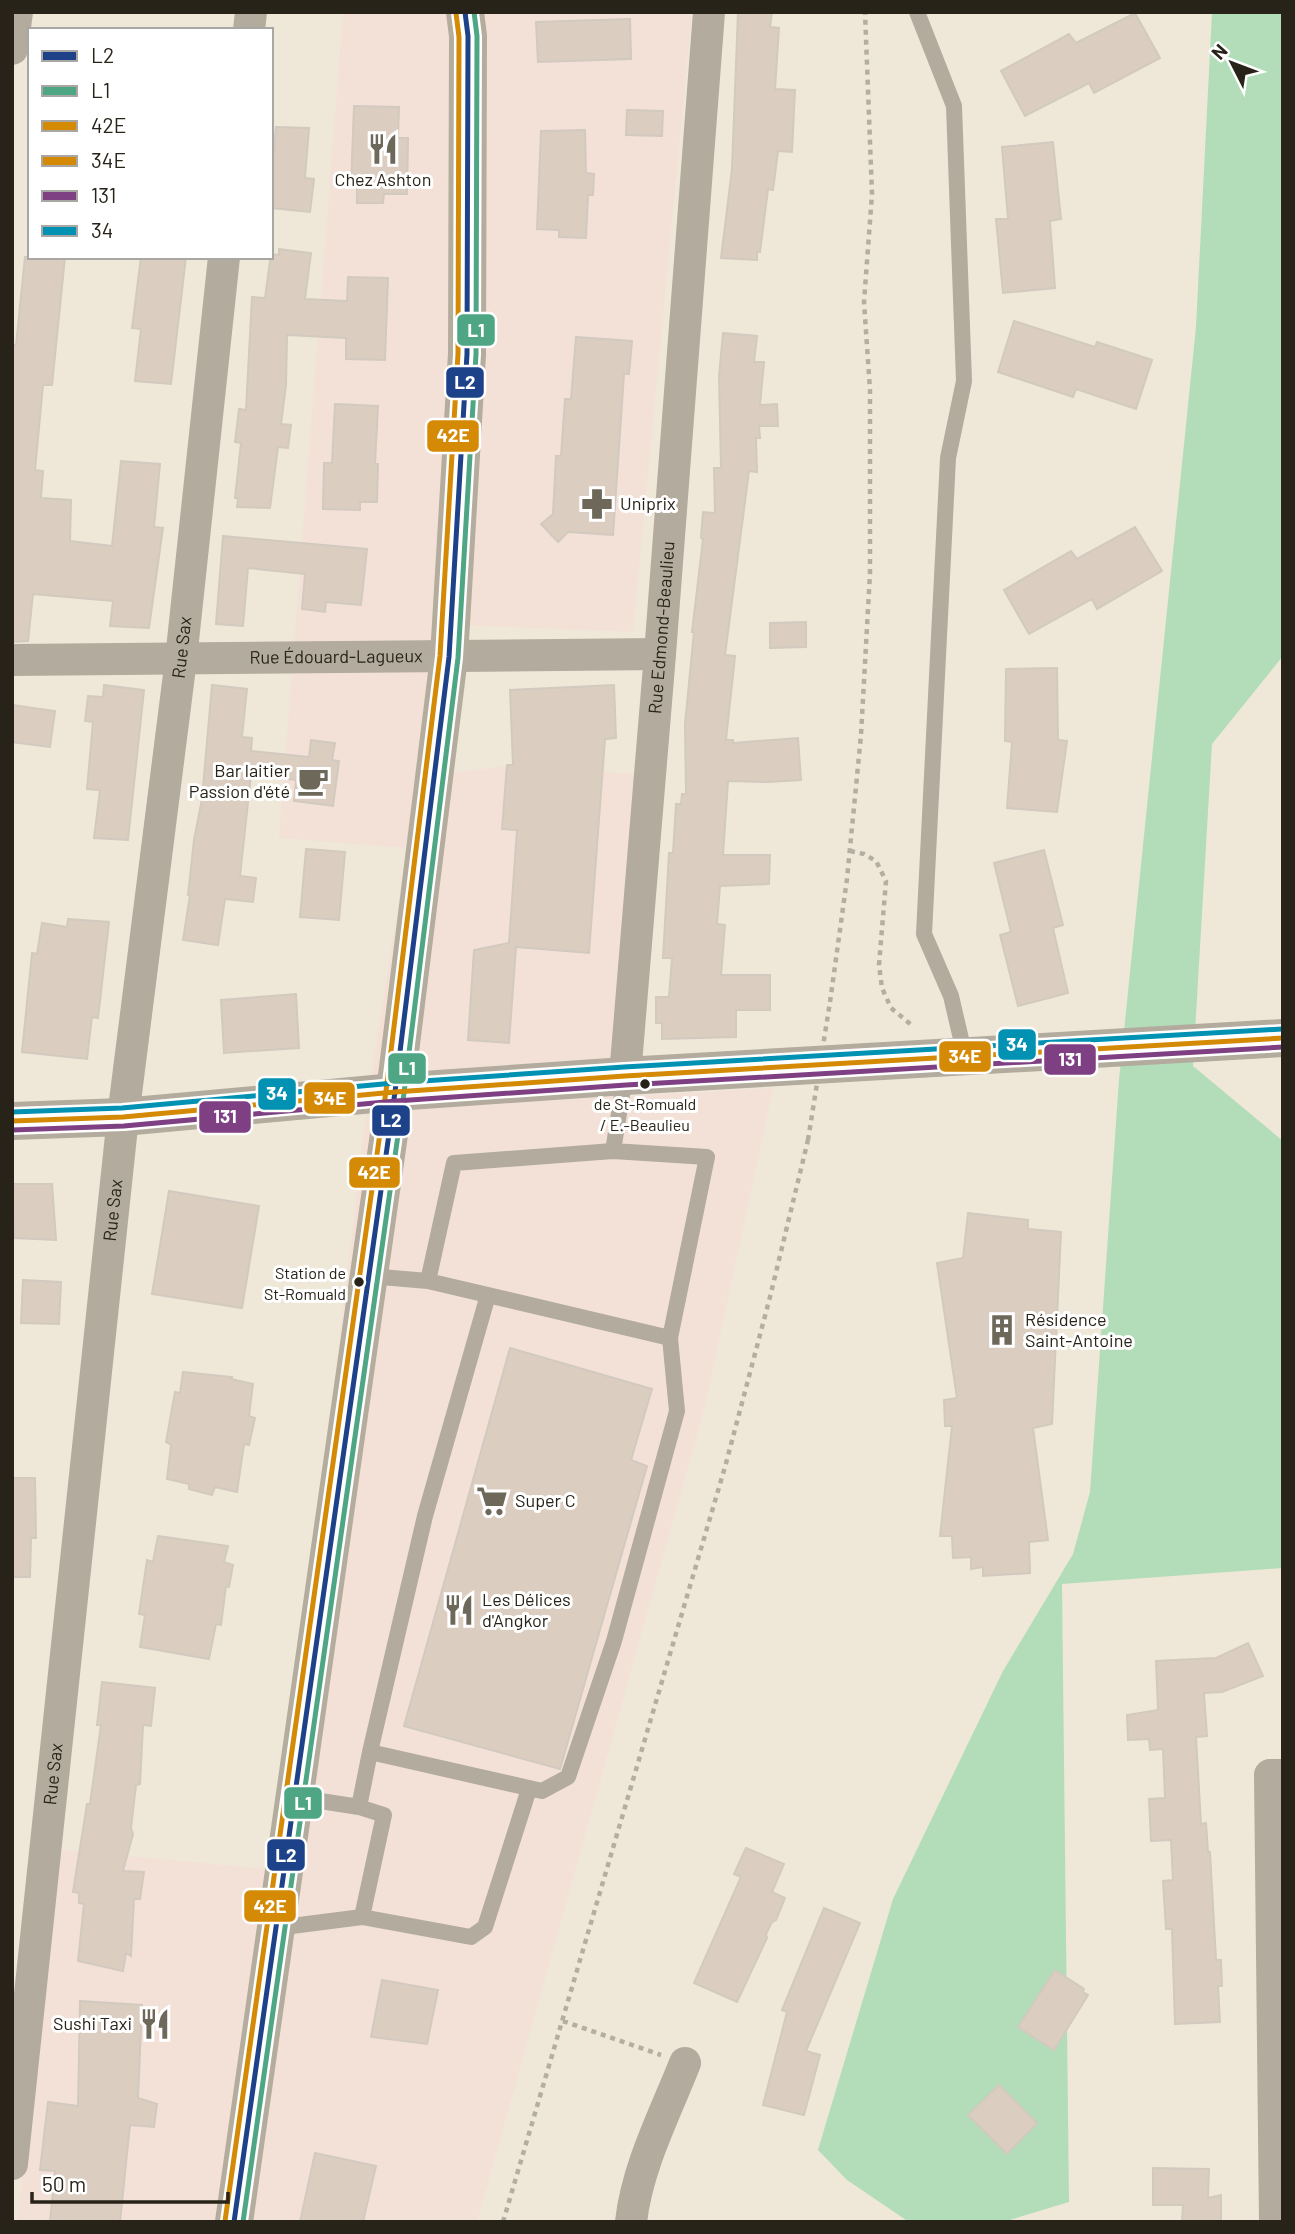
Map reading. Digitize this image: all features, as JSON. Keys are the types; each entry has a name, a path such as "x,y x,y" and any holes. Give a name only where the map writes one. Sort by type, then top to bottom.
{"main road":[{"path":"234,2222 395,1092 449,657 467,354 468,36 465,12"}],"street":[{"path":"12,49 17,12"},
{"name":"Rue Edmond-Beaulieu","path":"625,1076 709,12"},
{"name":"Rue Sax","path":"12,2164 123,1117 181,659 224,259"},
{"name":"Rue Édouard-Lagueux","path":"12,660 660,654"},
{"path":"12,1121 123,1117 395,1092 625,1076 1283,1038"},
{"path":"1275,2222 1278,2065 1277,1775"},
{"path":"631,2222 642,2173 685,2063"}],"lane":[{"path":"917,12 954,106 964,381 948,458 924,934 951,996 958,1056"},
{"path":"613,1151 625,1076"},
{"path":"370,1752 542,1791 568,1777 614,1641 677,1411 670,1338 707,1157 613,1151 454,1163 428,1281"},
{"path":"369,1276 428,1281 670,1338"},
{"path":"359,1807 425,1516 488,1295"},
{"path":"276,1928 362,1917 471,1937 485,1927 529,1788"},
{"path":"295,1797 359,1807 384,1815 362,1917"}],"path":[{"path":"503,2222 725,1467 808,1140 850,851 861,735 870,573 870,390 864,302 872,194 864,12"},
{"path":"850,851 864,854 876,862 886,881 879,965 883,988 891,1008 958,1056"},
{"path":"563,2021 685,2063"}],"shaded area":[{"path":"343,12 692,12 633,632 436,624 428,775 510,766 524,773 603,772 642,775 631,1096 773,1088 705,1406 477,2222 18,2222 50,1849 278,1870 367,1103 407,848 279,838"}],"green space":[{"path":"1212,12 1283,12 1283,656 1212,744 1193,1066 1283,1141 1283,1568 1062,1584 1069,2202 1003,2222 909,2222 847,2180 818,2150 893,1899 1003,1671 1073,1554 1090,1492 1119,1080 1196,327"}],"building":[{"path":"738,12 772,12 770,27 779,28 775,89 795,90 792,152 778,151 773,190 768,189 757,260 721,258 732,169"},
{"path":"1135,13 1160,58 1094,93 1089,83 1025,116 1001,71 1069,34 1076,43"},
{"path":"630,19 631,59 538,62 536,22"},
{"path":"354,106 399,107 398,138 408,138 407,194 384,194 383,203 357,203 357,187 351,186"},
{"path":"627,110 663,111 662,136 626,135"},
{"path":"276,127 309,128 305,178 314,179 310,212 273,208"},
{"path":"585,130 586,173 594,174 593,195 588,195 586,238 559,237 559,230 537,229 541,131"},
{"path":"1053,142 1061,219 1050,221 1055,288 1003,293 996,219 1008,219 1002,147"},
{"path":"279,249 311,253 305,299 347,301 348,277 388,278 385,360 346,359 346,338 287,335 286,385 281,424 291,425 288,448 278,447 270,508 237,507 238,498 235,498 241,443 235,442 239,409 246,410 252,297 265,298 270,259 273,259 273,254 279,255"},
{"path":"25,257 65,259 52,385 43,385 35,470 43,471 41,498 71,500 70,541 112,546 121,461 160,464 154,527 163,528 149,628 110,626 113,601 33,594 28,641 12,642 12,345 16,345"},
{"path":"141,259 186,259 171,384 135,381 141,329 132,328"},
{"path":"1014,321 1095,347 1097,342 1152,360 1136,409 1076,389 1073,397 998,372"},
{"path":"723,333 757,336 754,362 764,362 760,405 777,404 778,426 759,426 760,438 756,438 757,472 749,471 725,655 735,656 726,740 733,740 733,743 798,738 801,780 728,781 723,855 770,855 769,884 720,886 717,924 725,925 721,975 770,975 770,1010 736,1010 736,1037 662,1039 662,1023 656,1023 656,997 669,997 672,958 663,958 669,853 673,853 676,804 681,804 682,794 686,794 685,724 703,539 703,512 715,513 714,468 721,468 719,376"},
{"path":"576,337 632,341 629,374 624,374 613,535 568,532 558,542 541,524 553,514 556,456 561,456 565,399 571,399"},
{"path":"335,404 378,406 375,464 378,464 377,502 360,502 360,510 323,509 324,463 332,463"},
{"path":"1135,527 1162,571 1097,609 1092,599 1029,634 1004,590 1071,551 1077,559"},
{"path":"223,536 367,549 361,605 326,602 325,612 302,609 305,574 248,568 243,626 216,624"},
{"path":"806,622 806,647 770,648 770,623"},
{"path":"1057,668 1058,740 1067,741 1057,812 1007,808 1012,742 1005,741 1006,669"},
{"path":"104,685 144,690 128,840 94,838 100,790 87,789 93,722 85,721 88,696 103,697"},
{"path":"212,685 247,689 242,737 252,738 251,751 309,757 311,740 335,743 332,760 339,761 333,806 294,801 296,780 251,775 240,876 256,878 253,902 225,899 218,945 183,940 194,840 202,799"},
{"path":"614,685 616,738 605,739 589,953 516,947 509,1043 468,1040 474,950 509,943 517,830 502,829 507,765 513,765 510,690"},
{"path":"12,705 55,711 50,747 12,742"},
{"path":"306,849 345,852 339,920 300,917"},
{"path":"1044,850 1063,925 1053,928 1068,993 1018,1006 1000,935 1011,932 994,863"},
{"path":"68,919 109,922 98,1018 92,1017 87,1059 22,1052 32,953 37,954 42,923 67,927"},
{"path":"296,994 299,1048 224,1053 221,1000"},
{"path":"12,1184 52,1184 56,1240 14,1238"},
{"path":"169,1191 259,1206 242,1308 152,1294"},
{"name":"Résidence Saint-Antoine","path":"968,1213 1028,1220 1028,1229 1061,1232 1052,1424 1033,1428 1048,1540 1029,1542 1030,1573 983,1576 983,1567 971,1569 971,1557 953,1558 952,1536 940,1536 952,1426 945,1426 944,1400 957,1398 937,1263 963,1258"},
{"path":"23,1280 61,1282 59,1324 21,1323"},
{"path":"510,1348 652,1389 631,1460 647,1466 560,1769 404,1726"},
{"path":"183,1372 232,1377 231,1379 253,1384 249,1416 255,1418 249,1445 244,1444 237,1492 215,1487 212,1495 189,1489 189,1484 167,1479 171,1445 166,1442 175,1392 180,1393"},
{"path":"12,1478 35,1478 36,1538 31,1538 30,1577 12,1577"},
{"path":"158,1536 228,1546 224,1562 233,1565 229,1587 226,1586 221,1625 216,1624 209,1659 140,1647 145,1615 139,1614 147,1560 153,1562"},
{"path":"1248,1643 1263,1676 1222,1692 1204,1693 1207,1736 1196,1737 1201,1824 1206,1823 1210,1852 1216,1960 1221,1960 1222,1986 1218,1986 1220,2022 1175,2024 1172,1929 1166,1929 1163,1881 1173,1880 1171,1840 1151,1841 1149,1799 1165,1798 1163,1749 1150,1750 1149,1739 1128,1740 1127,1715 1158,1710 1156,1661 1216,1658"},
{"path":"102,1682 155,1688 151,1726 143,1725 140,1784 136,1785 131,1828 133,1834 123,1871 144,1872 140,1899 134,1899 131,1956 126,1953 123,1971 78,1961 84,1904 79,1903 79,1893 73,1892 87,1804 90,1804 101,1725 97,1725"},
{"path":"746,1848 784,1864 772,1892 785,1898 776,1920 766,1934 767,1938 737,2002 694,1983 741,1877 734,1874"},
{"path":"824,1908 860,1923 806,2051 820,2055 804,2115 763,2105 787,2012 782,2010"},
{"path":"1055,1970 1084,1989 1083,1992 1088,1995 1054,2050 1018,2027"},
{"path":"382,1980 438,1990 427,2044 371,2037"},
{"path":"80,2001 142,2005 138,2098 157,2104 154,2127 130,2125 120,2222 50,2222 55,2171 40,2170 48,2102 78,2106"},
{"path":"999,2085 1037,2123 1007,2154 968,2115"},
{"path":"315,2153 376,2166 363,2222 300,2222"},
{"path":"1153,2168 1209,2169 1208,2198 1221,2195 1221,2222 1182,2222 1183,2205 1153,2205"}],"transit line":[{"name":"L2","path":"234,2222 395,1092 449,657 467,354 468,36 465,12"},
{"name":"L1","path":"243,2222 404,1093 458,658 476,354 477,36 474,12"},
{"name":"42E","path":"225,2221 386,1091 440,656 458,354 459,37 456,13"},
{"name":"34","path":"12,1112 122,1108 394,1083 624,1067 1282,1029"},
{"name":"34E","path":"12,1121 123,1117 395,1092 625,1076 1283,1038"},
{"name":"131","path":"12,1130 124,1126 396,1101 626,1085 1283,1047"}],"place":[{"name":"Chez Ashton","path":"383,149"},
{"name":"Uniprix","path":"597,504"},
{"name":"Bar laitier Passion d'été","path":"313,781"},
{"name":"de St-Romuald / E.-Beaulieu","path":"645,1084"},
{"name":"Station de St-Romuald","path":"359,1282"},
{"name":"Résidence Saint-Antoine","path":"1002,1330"},
{"name":"Super C","path":"492,1501"},
{"name":"Les Délices d'Angkor","path":"459,1610"},
{"name":"Sushi Taxi","path":"155,2024"}]}
